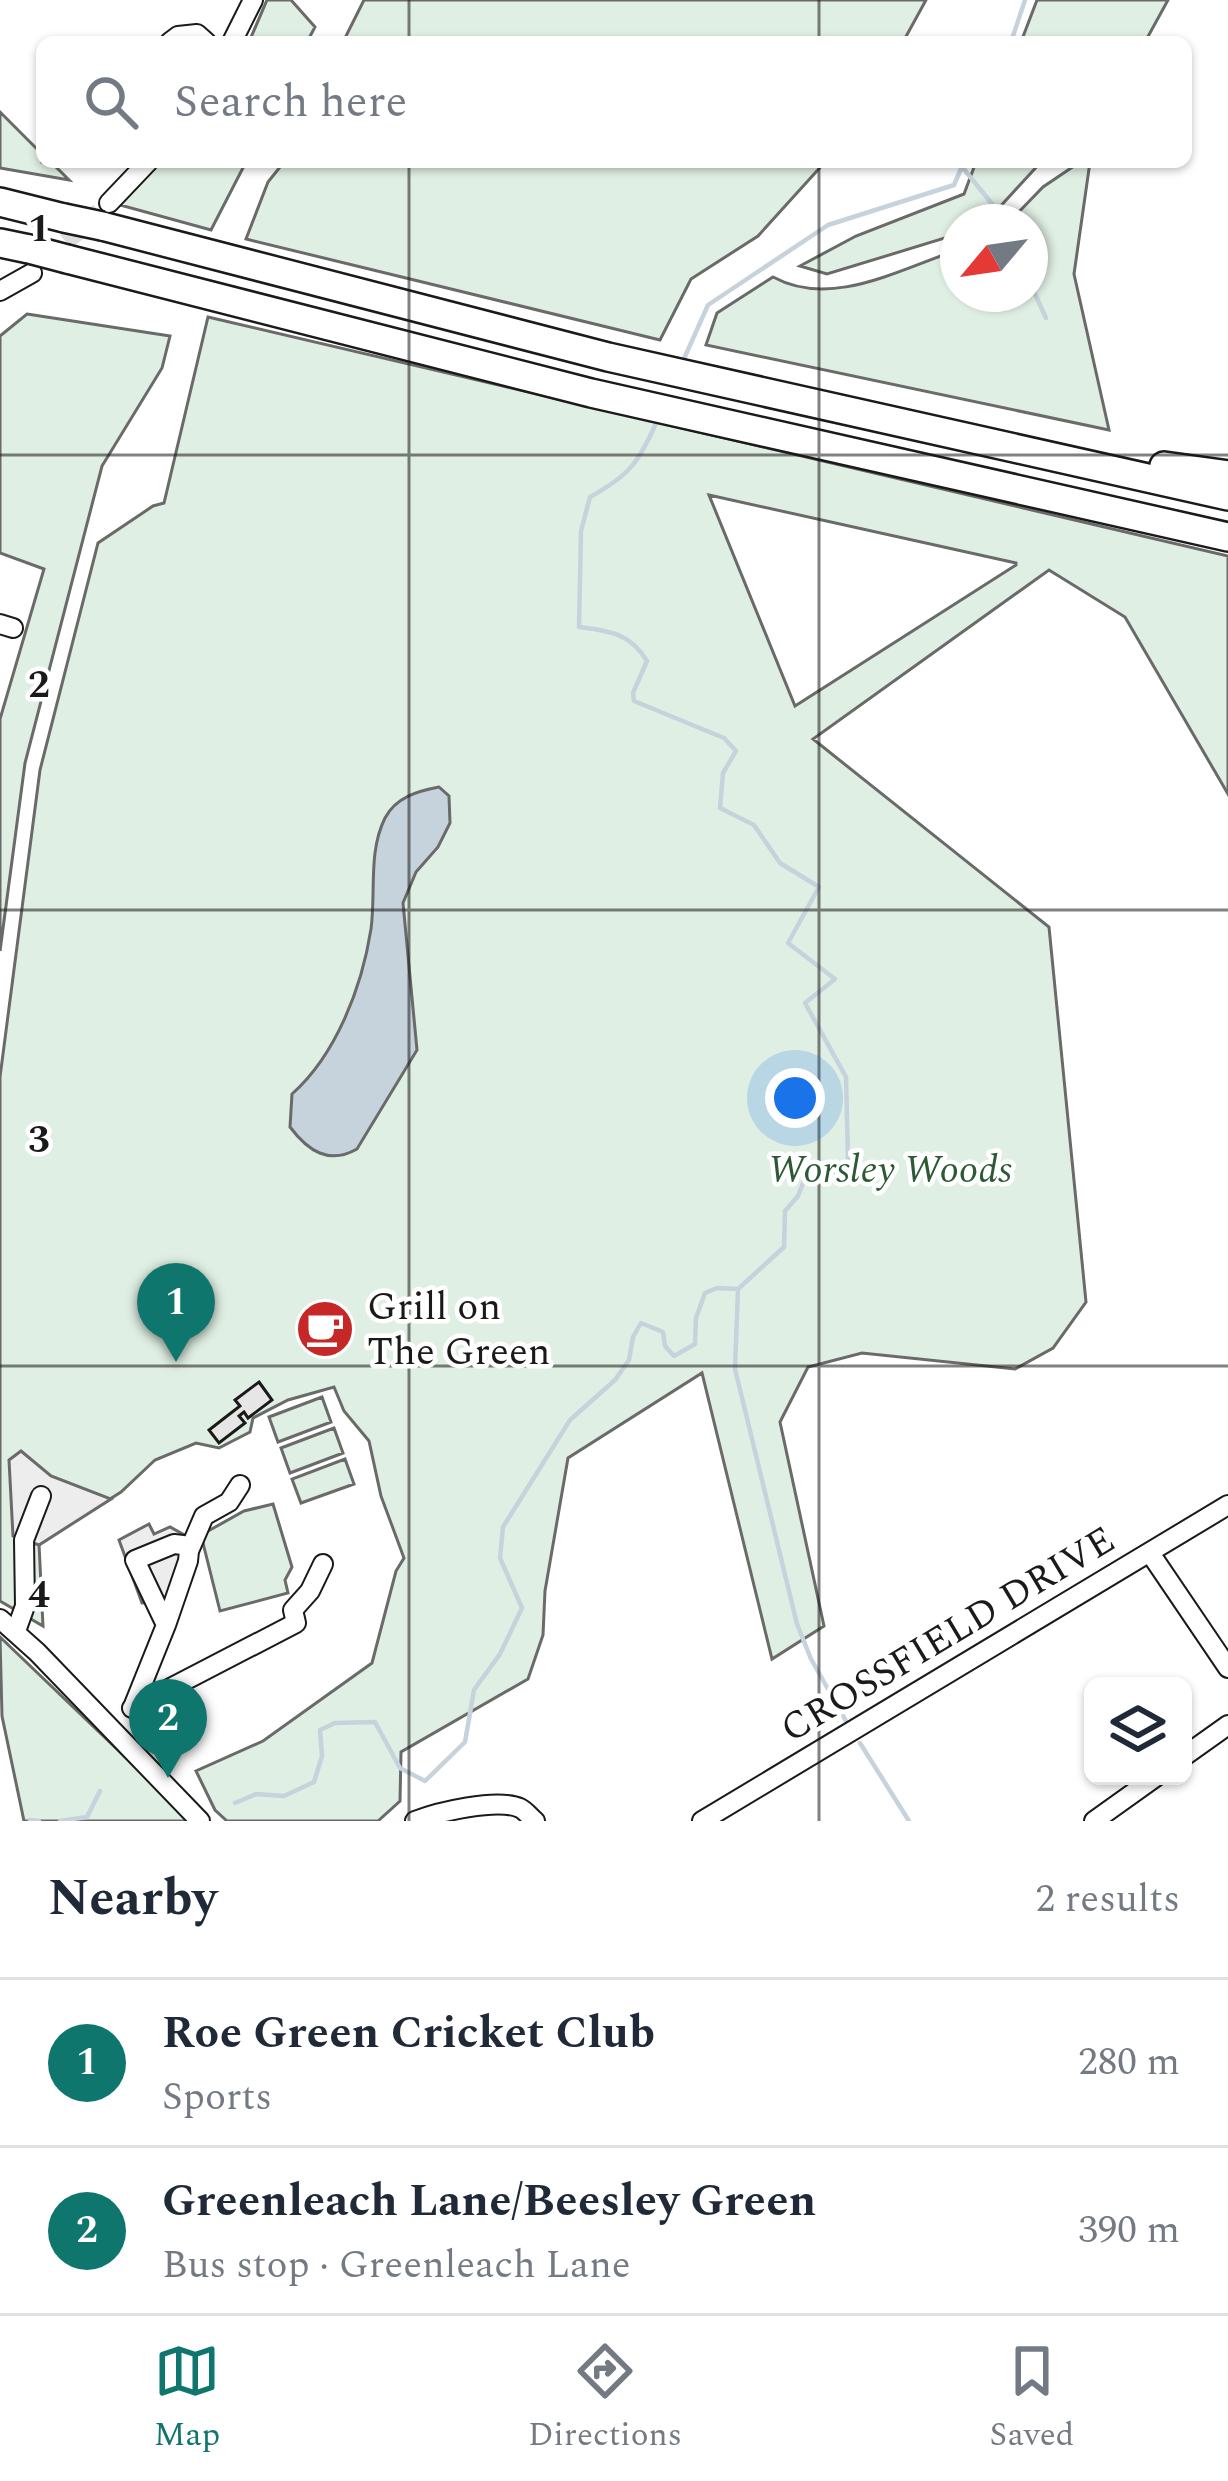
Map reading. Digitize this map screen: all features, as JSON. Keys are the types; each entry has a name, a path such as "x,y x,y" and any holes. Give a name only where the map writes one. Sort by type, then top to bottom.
{"highway":[{"path":"0,202 64,218 105,215 213,255 608,357 1228,496"},
{"path":"0,243 31,261 67,259 591,393 1228,537"},
{"path":"1040,457 1228,475"}],"street":[{"path":"235,36 253,0"},
{"path":"105,215 143,168"},
{"path":"0,291 31,261"},
{"path":"133,1707 205,1516 225,1506 240,1485"},
{"path":"41,1496 24,1540 25,1606 9,1626 200,1821"},
{"name":"CROSSFIELD DRIVE","path":"702,1821 1228,1504"},
{"path":"166,1624 135,1560 173,1544 189,1551"},
{"path":"1150,1552 1228,1669"},
{"path":"109,1725 133,1707 296,1623 293,1610 310,1592 323,1564"},
{"path":"1192,1751 1228,1725"},
{"path":"1094,1821 1144,1785"},
{"path":"415,1821 496,1805 520,1808 535,1821"}],"green space":[{"path":"267,0 291,0 315,27 310,36 252,36"},
{"path":"364,0 926,0 906,36 346,36"},
{"path":"1037,0 1168,0 1148,36 1023,36"},
{"path":"0,112 36,148 36,168 57,168 69,180 0,168"},
{"path":"154,168 243,168 211,230 120,205"},
{"path":"279,168 820,168 758,236 691,279 660,340 246,239 268,182"},
{"path":"974,168 1036,168 1002,204 940,204 940,239 827,274 800,266 856,236 964,194"},
{"path":"1071,168 1089,168 1074,274 1109,430 706,345 717,313 773,277 795,286 842,288 940,257 940,312 1048,312 1048,204 1026,204"},
{"path":"27,314 170,336 162,368 102,466 25,763 0,951 0,719 44,569 0,553 0,336"},
{"name":"Worsley Woods","path":"208,317 1228,556 1228,794 1125,617 1049,570 813,739 1049,927 1086,1302 1053,1348 1015,1369 862,1353 808,1367 780,1422 824,1626 772,1659 702,1373 568,1458 545,1591 543,1635 528,1679 401,1752 400,1801 378,1821 227,1821 215,1810 196,1771 263,1741 372,1663 396,1571 404,1558 381,1496 369,1441 344,1411 334,1387 288,1400 253,1418 250,1432 219,1448 196,1443 155,1460 121,1492 39,1544 43,1626 0,1601 0,1077 40,770 98,543 164,503","holes":["709,495 1016,563 795,706"]},
{"path":"322,1397 331,1422 278,1442 269,1417"},
{"path":"334,1428 343,1453 290,1473 281,1448"},
{"path":"345,1459 354,1484 301,1503 292,1479"},
{"path":"273,1504 292,1567 285,1580 288,1593 220,1611 201,1535 244,1511"},
{"path":"0,1637 192,1821 24,1821 2,1716"}],"shaded area":[{"path":"439,787 449,796 450,823 438,847 416,872 403,903 417,1050 357,1149 337,1156 320,1153 290,1127 292,1094 322,1060 354,996 371,929 374,858 385,818 401,800"},
{"path":"21,1451 51,1476 111,1499 39,1545 13,1536 9,1460"},
{"path":"149,1524 154,1534 170,1527 197,1542 179,1602 142,1603 119,1540"}],"building":[{"name":"Grill on The Green","path":"328,1314 335,1341 322,1344 315,1318"},
{"path":"259,1382 272,1400 248,1418 244,1412 239,1416 245,1423 219,1443 209,1430 240,1406 235,1400"}],"waterway":[{"path":"1013,36 1025,0"},
{"path":"683,361 708,305 828,225 954,185 961,168"},
{"path":"963,168 992,204"},
{"path":"1043,312 1046,318"},
{"path":"235,1803 256,1794 284,1796 314,1782 322,1756 320,1730 335,1723 375,1722 400,1768 425,1781 465,1742 474,1690 500,1654 522,1608 500,1558 503,1527 570,1420 615,1380 629,1360 641,1323 663,1332 665,1346 674,1356 695,1344 696,1318 705,1293 738,1289 784,1247 785,1211 805,1178 820,1171 835,1174 848,1160 846,1077 805,1003 835,979 788,943 819,887 780,863 754,825 720,808 723,773 736,751 724,738 634,701 647,661 618,635 579,627 581,531 590,497 632,466 657,421"},
{"path":"738,1290 735,1369 797,1624 846,1721"},
{"path":"860,1743 909,1821"},
{"path":"60,1821 87,1817 100,1791"},
{"path":"30,1820 39,1821"}],"tunnel":[{"path":"46,260 109,203"}],"place":[{"name":"Grill on The Green","path":"325,1329"},
{"name":"Roe Green Cricket Club","path":"176,1362"},
{"name":"Greenleach Lane/Beesley Green","path":"168,1778"}]}
